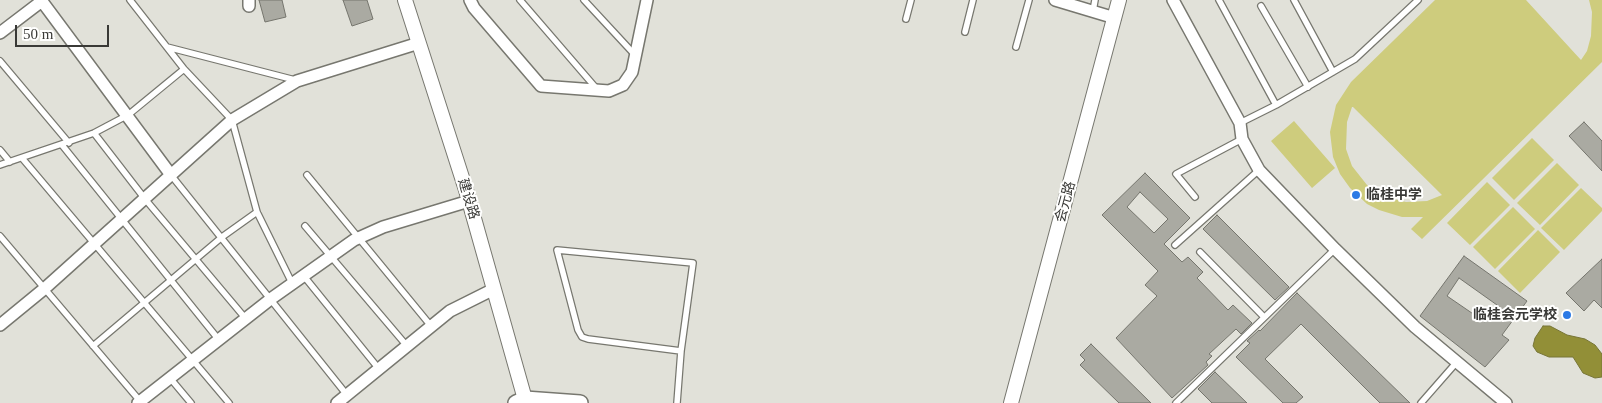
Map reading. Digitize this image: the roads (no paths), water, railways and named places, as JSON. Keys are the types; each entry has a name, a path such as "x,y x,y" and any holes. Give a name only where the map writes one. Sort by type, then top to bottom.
{"main road":[{"path":"522,402 580,403"}],"street":[{"name":"建设路","path":"405,0 469,201 494,289 522,402"},
{"path":"470,0 474,8 541,86 614,90 623,85 632,72 645,1"},
{"path":"1055,0 1094,5 1115,18"},
{"name":"会元路","path":"1012,403 1119,0"},
{"path":"1173,0 1240,123 1242,139 1259,170 1335,250 1415,327 1506,403"},
{"path":"0,34 42,1 172,175"},
{"path":"0,325 94,245 232,120 297,81 419,43"},
{"path":"140,402 272,298 358,238 383,226 469,201"},
{"path":"337,403 450,311 494,289"}],"lane":[{"path":"130,0 184,69 232,120 257,212 292,283"},
{"path":"520,0 596,88"},
{"path":"584,0 635,55"},
{"path":"906,19 911,0"},
{"path":"965,32 973,0"},
{"path":"1016,48 1029,0"},
{"path":"1219,0 1276,105"},
{"path":"1294,0 1333,72"},
{"path":"1240,123 1276,105 1355,59 1369,48 1418,0"},
{"path":"1261,6 1308,87"},
{"path":"167,47 297,81"},
{"path":"0,62 70,143"},
{"path":"0,165 70,143 94,133 128,115 184,69"},
{"path":"94,133 145,199 246,319"},
{"path":"1195,197 1176,174 1242,139"},
{"path":"62,145 170,282 219,340"},
{"path":"0,150 10,162"},
{"path":"22,158 229,403"},
{"path":"1175,245 1259,170"},
{"path":"172,175 272,298 347,395"},
{"path":"307,175 431,326"},
{"path":"93,346 195,260 257,212"},
{"path":"305,226 407,346"},
{"path":"0,236 140,402"},
{"path":"677,403 681,351 693,263 557,250 578,330 582,337 588,340 681,351"},
{"path":"1176,403 1335,250"},
{"path":"1200,252 1264,317"},
{"path":"303,275 379,369"},
{"path":"1421,403 1456,363"},
{"path":"170,378 191,403"}],"place":[{"name":"临桂中学","path":"1356,195"},
{"name":"临桂会元学校","path":"1567,315"}]}
